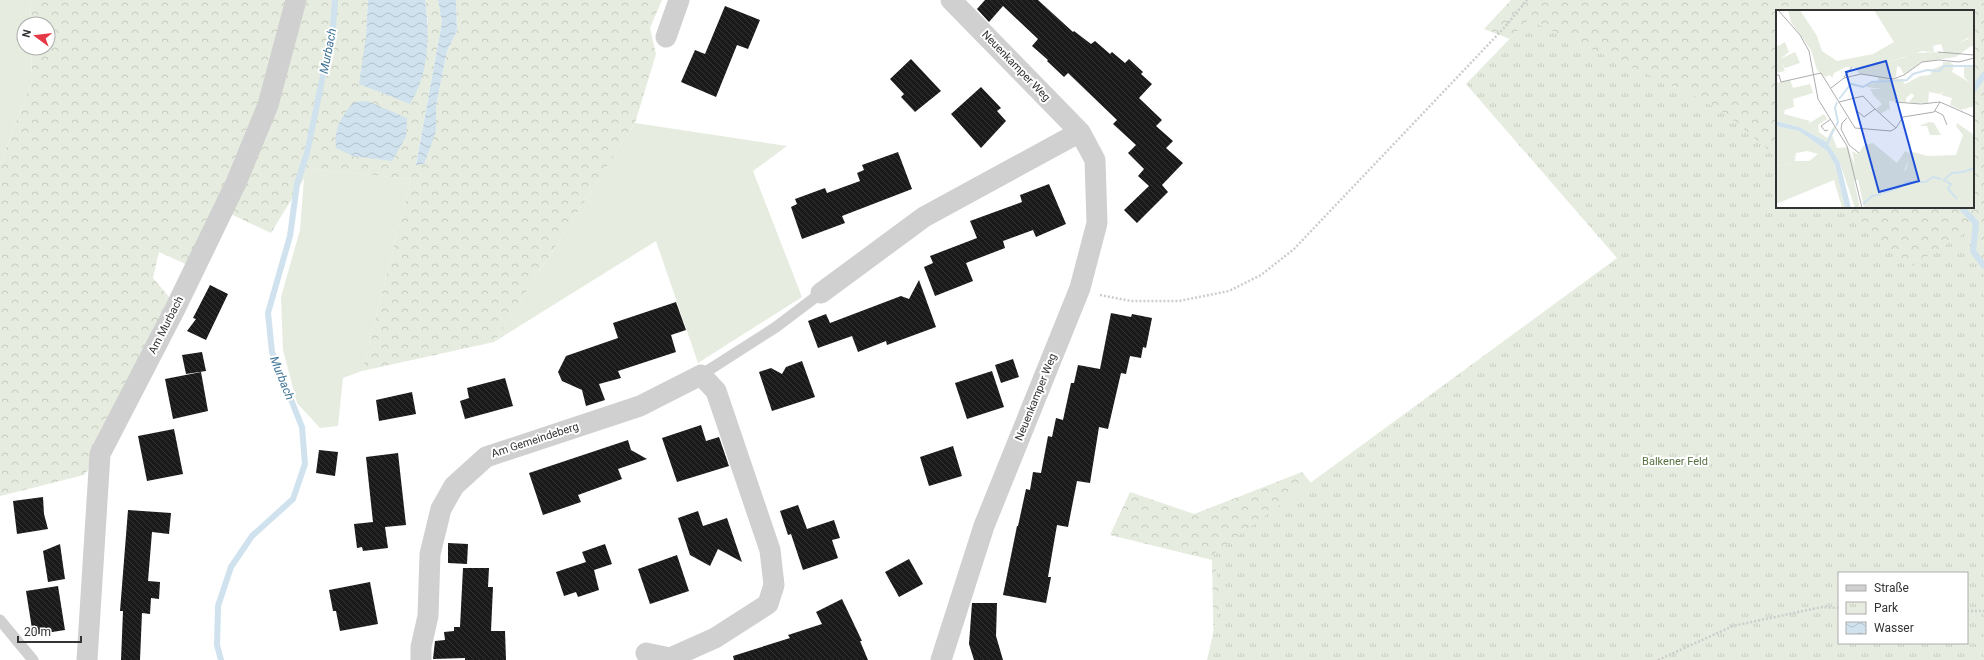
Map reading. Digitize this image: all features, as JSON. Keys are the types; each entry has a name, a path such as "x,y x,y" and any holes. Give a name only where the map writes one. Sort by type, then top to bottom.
{"street":[{"name":"Am Murbach","path":"87,660 100,454 175,310 236,183 268,105 296,0"},
{"path":"666,37 679,0"},
{"name":"Neuenkamper Weg","path":"941,660 984,526 1080,288 1097,223 1095,160 1080,132 951,0"},
{"path":"821,293 924,217 1080,132"},
{"path":"646,653 670,658 715,638 768,604 774,585 770,550 716,391 701,375"},
{"name":"Am Gemeindeberg","path":"421,660 421,647 428,616 430,554 441,509 454,486 486,457 640,406 701,375"}],"lane":[{"name":"Am Gemeindeberg","path":"701,375 776,327 821,293"},
{"path":"0,620 33,660"}],"path":[{"path":"1080,288 1103,296 1131,301 1179,301 1229,291 1261,275 1294,249 1504,28 1527,0"},
{"path":"1658,660 1733,626 1822,607 1838,608"},
{"path":"1968,611 1984,611"}],"green space":[{"path":"0,0 30,0 31,16 16,16 16,56 31,56 32,80 0,164"},
{"path":"30,0 368,0 366,37 428,24 425,0 438,0 442,22 416,164 436,131 436,106 447,51 457,31 456,0 662,0 650,28 656,54 635,123 494,342 362,371 411,179 310,169 271,233 216,207 190,266 159,252 153,278 170,298 117,433 84,475 0,496 0,164 32,80 31,56 56,56 56,16 31,16"},
{"path":"1511,0 1984,0 1984,452 1664,249 1738,128 1484,29"},
{"name":"Balkener Feld","path":"1528,20 1699,98 1728,116 1776,156 1776,208 1838,208 1910,267 1975,227 1980,258 1984,262 1984,660 1207,660 1222,594 1212,555 1617,258 1466,84"},
{"path":"635,123 787,146 753,171 802,297 698,363 656,241 494,342"},
{"path":"310,169 411,179 362,371 343,378 338,426 320,428 297,403 283,350 281,297 300,230 304,178"},
{"path":"1302,472 1455,660 1214,660 1212,560 1110,535 1130,492 1194,514"}],"water":[{"path":"368,0 425,0 427,13 426,54 421,80 410,104 359,84 366,37"},
{"path":"438,0 456,0 457,31 447,51 436,106 436,131 424,164 416,165 442,22"},
{"path":"367,101 407,118 406,137 392,161 353,156 336,148 337,129 345,113 354,102"}],"building":[{"path":"985,0 1038,0 1073,32 1074,31 1091,44 1095,41 1110,54 1112,52 1125,63 1129,59 1143,72 1141,74 1152,84 1139,98 1162,120 1156,126 1173,141 1166,148 1183,163 1162,185 1168,192 1137,223 1124,210 1149,186 1138,176 1144,169 1128,153 1136,145 1113,124 1117,120 1068,73 1064,77 1032,46 1038,39 1003,6 989,22 977,9"},
{"path":"725,6 760,20 748,49 737,45 716,97 681,82 695,50 705,54"},
{"path":"911,59 941,91 915,112 901,97 904,94 890,79"},
{"path":"981,87 1001,108 997,111 1006,121 981,148 951,114"},
{"path":"898,152 912,189 842,216 845,223 802,239 791,207 797,204 795,199 825,188 827,193 860,181 857,173 864,170 862,165"},
{"path":"1049,184 1066,224 1036,237 1033,230 1003,241 1005,248 966,263 973,281 935,296 924,267 933,263 930,256 977,238 970,221 1022,202 1020,195"},
{"path":"919,280 936,327 887,345 886,341 858,352 852,336 818,348 808,321 826,314 830,323 901,296 909,299"},
{"path":"210,285 228,294 206,340 187,331 196,319 193,318"},
{"path":"676,302 686,330 671,335 676,352 618,371 621,378 599,384 605,400 586,406 582,390 562,381 558,372 566,356 618,338 613,323"},
{"path":"1111,313 1131,317 1132,314 1152,318 1146,348 1143,347 1141,358 1130,356 1126,374 1121,373 1108,429 1099,427 1090,483 1077,481 1068,527 1057,525 1048,577 1051,577 1046,603 1003,595 1026,489 1030,490 1033,472 1041,473 1048,436 1052,437 1056,418 1063,420 1071,383 1074,383 1078,365 1100,369"},
{"path":"202,352 206,371 186,374 182,355"},
{"path":"1013,359 1019,377 1001,383 995,365"},
{"path":"802,361 815,397 772,411 759,372 771,368 782,374 786,367"},
{"path":"992,371 1004,407 967,419 955,383"},
{"path":"201,372 208,411 173,419 165,379"},
{"path":"505,378 513,406 465,419 460,401 469,398 467,388"},
{"path":"412,392 416,414 379,421 376,400"},
{"path":"701,425 706,441 719,437 729,466 677,482 662,438"},
{"path":"174,429 183,474 147,481 138,436"},
{"path":"628,440 631,450 647,459 618,469 622,479 578,495 581,502 543,515 529,473"},
{"path":"953,446 962,476 929,486 920,457"},
{"path":"319,450 338,452 335,476 316,473"},
{"path":"398,453 406,525 385,527 388,548 363,551 362,547 357,548 354,524 373,522 366,457"},
{"path":"43,497 44,514 48,529 17,534 13,501"},
{"path":"798,505 807,529 834,520 840,538 832,540 838,558 803,570 791,534 788,535 780,511"},
{"path":"128,510 171,513 169,534 152,532 148,581 160,582 159,599 151,598 150,614 142,613 140,660 121,660 123,611 120,611"},
{"path":"698,511 703,526 727,518 742,562 718,549 710,566 690,555 678,518"},
{"path":"448,543 468,544 467,564 448,563"},
{"path":"60,544 65,579 48,582 43,551"},
{"path":"605,544 612,564 594,570 599,590 578,597 576,592 564,596 556,572 586,562 582,552"},
{"path":"677,555 689,591 650,604 638,569"},
{"path":"909,559 923,584 899,597 885,572"},
{"path":"463,568 489,568 488,587 493,587 491,631 505,631 506,660 465,660 465,658 433,659 435,641 445,640 444,632 454,631 454,627 460,627"},
{"path":"370,582 378,624 340,631 336,611 333,611 329,590"},
{"path":"58,586 65,630 33,635 26,591"},
{"path":"842,599 862,641 860,641 868,660 734,660 733,656 790,638 788,635 822,624 816,612"},
{"path":"972,603 997,603 996,636 1003,660 974,660 969,644"}],"waterway":[{"name":"Murbach","path":"221,660 217,645 218,606 231,567 252,536 293,499 305,464 302,427 272,352 268,313 290,236 297,184 307,153 333,27 335,0"},
{"path":"1974,89 1984,75"},
{"path":"1962,208 1976,223 1973,251 1984,266"}]}
